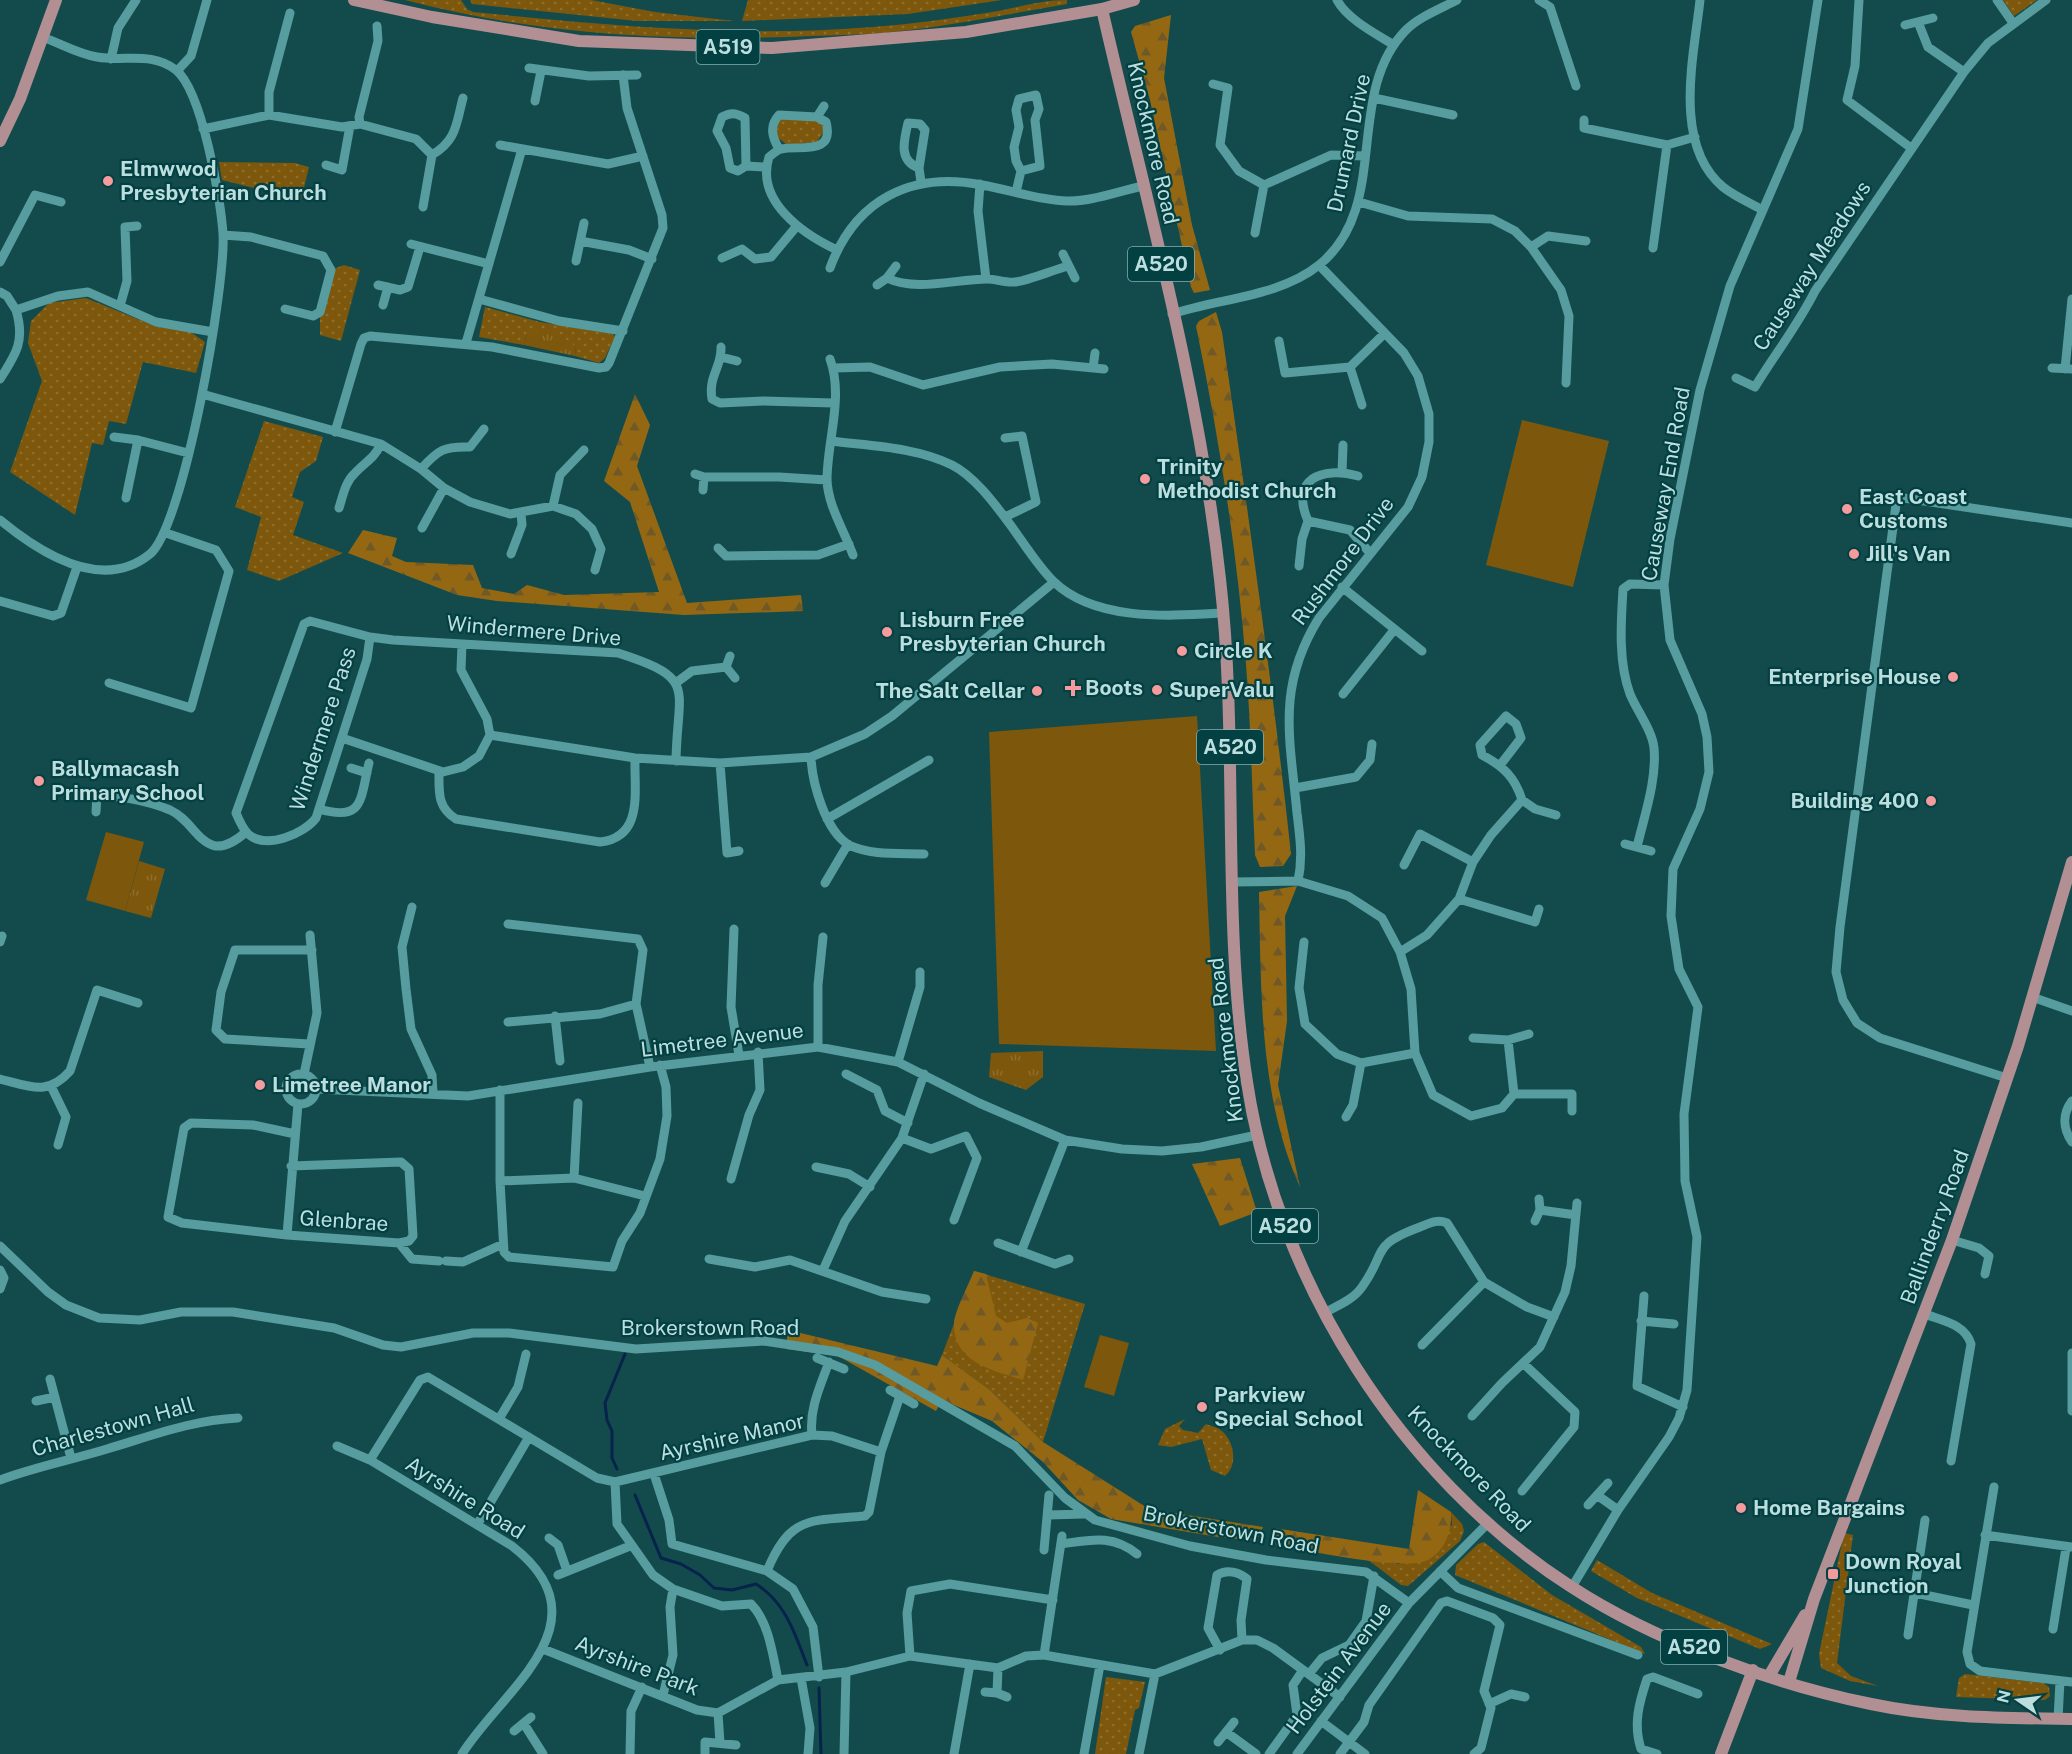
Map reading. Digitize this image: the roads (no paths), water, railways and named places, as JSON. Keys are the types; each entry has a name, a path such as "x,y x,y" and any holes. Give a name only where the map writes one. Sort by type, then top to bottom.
{"main road":[{"path":"0,141 20,99 56,0"},
{"name":"A519","path":"354,0 432,17 579,41 772,48 966,32 1102,9 1134,0"},
{"name":"Knockmore Road","path":"1102,9 1172,314 1209,493 1223,613 1237,999 1247,1087 1257,1135 1287,1231 1324,1313 1362,1377 1399,1427 1488,1523 1572,1587 1646,1628 1769,1676 1873,1704 1918,1711 2072,1719"},
{"name":"Ballinderry Road","path":"1790,1682 1814,1599 1953,1240 2007,1078 2072,862"},
{"name":"Ballinderry Road","path":"1769,1676 1814,1599"},
{"path":"1721,1754 1753,1670"}],"street":[{"path":"111,59 118,28 136,0"},
{"path":"177,71 191,56 207,0"},
{"path":"1338,0 1341,7 1369,31 1394,45"},
{"name":"Drumard Drive","path":"1172,314 1262,291 1299,278 1319,265 1348,230 1359,202 1374,98 1387,56 1406,29 1456,0"},
{"path":"1539,0 1550,7 1576,86"},
{"path":"1550,7 1558,0"},
{"path":"1700,0 1689,101 1695,137 1705,163 1722,186 1763,210"},
{"name":"Causeway End Road","path":"1572,1587 1618,1510 1668,1437 1683,1407 1687,1390 1696,1237 1685,1181 1684,1114 1698,1006 1679,969 1671,916 1672,869 1700,809 1708,772 1707,737 1702,714 1670,640 1664,585 1670,539 1688,459 1700,390 1730,286 1798,129 1818,0"},
{"path":"1859,0 1855,66 1847,100 1911,148"},
{"path":"1996,0 2013,23"},
{"name":"Causeway Meadows","path":"1736,378 1755,387 1783,340 1798,324 1815,291 1964,72 1988,43 2046,0"},
{"path":"269,114 269,92 290,14"},
{"path":"1905,25 1933,18"},
{"path":"1918,22 1928,47 1964,72"},
{"path":"326,165 342,170 359,117 378,41 377,26"},
{"path":"0,520 47,552 77,567 107,572 131,566 151,553 166,533 188,453 202,394 222,278 223,234 216,178 203,129 186,83 177,71 150,58 111,59 89,55 42,37"},
{"path":"529,68 589,76 637,75"},
{"path":"535,101 541,71"},
{"path":"334,432 341,402 364,338 370,336 466,344 606,368 663,228 662,215 627,108 623,75"},
{"path":"1213,84 1228,88 1220,145 1239,171 1264,185"},
{"path":"1016,192 1021,171 1016,161 1014,147 1019,127 1016,110 1019,99 1036,95 1039,109 1035,120 1040,166 1021,171"},
{"path":"432,155 448,146 454,135 463,98"},
{"path":"1374,98 1453,115"},
{"path":"817,117 824,106"},
{"path":"747,166 745,118 735,113 728,114 722,117 717,131 726,148 730,168 738,171 747,166 766,167"},
{"path":"203,129 269,114 378,128 416,139 432,155"},
{"path":"779,149 773,139 772,129 779,116 784,114 817,117 826,122 828,130 824,142 816,147 779,149 769,157 766,167 771,189 796,227 837,250"},
{"path":"1584,120 1584,128 1667,145 1695,137"},
{"path":"500,145 608,164 643,156"},
{"path":"1653,248 1667,145"},
{"path":"466,344 522,149"},
{"path":"423,207 432,155"},
{"path":"1264,185 1331,155 1365,156"},
{"path":"919,168 921,182"},
{"path":"830,268 846,232 861,216 879,201 921,182 951,181 980,184 1042,199 1070,201 1143,186"},
{"path":"980,184 978,211 986,279"},
{"path":"1255,233 1264,185"},
{"path":"0,262 35,195 61,202"},
{"path":"1359,202 1408,216 1492,219 1515,231 1562,290 1569,316 1566,382"},
{"path":"576,261 584,223"},
{"path":"120,306 127,280 125,226 137,226"},
{"path":"722,258 742,249 755,259 771,257 796,227"},
{"path":"223,234 251,237 323,256 331,270 320,312 313,316 285,309"},
{"path":"1530,247 1548,236 1586,241"},
{"path":"580,242 629,250 652,259"},
{"path":"383,304 383,286 400,290 408,287 415,246 489,264"},
{"path":"1063,254 1075,278"},
{"name":"Rushmore Drive","path":"1298,881 1302,860 1295,788 1287,739 1292,681 1306,638 1342,587 1408,507 1422,477 1429,442 1429,414 1418,376 1404,353 1319,265"},
{"path":"877,285 887,278 896,266"},
{"path":"887,278 901,285 931,282 952,284 986,279 1015,282 1068,266"},
{"path":"0,292 7,296 16,310 22,337 12,360 0,379"},
{"path":"16,310 58,296 88,292 156,322 213,332"},
{"path":"479,299 560,321 622,331"},
{"path":"2052,368 2068,369 2072,299"},
{"path":"1279,340 1285,374 1350,367 1384,334"},
{"path":"737,361 721,352 711,376 712,399 720,403 763,401 833,403"},
{"path":"1093,368 1095,353"},
{"path":"853,555 832,506 827,480 833,403 832,364 870,367 923,385 1000,367 1052,363 1104,369"},
{"path":"1350,367 1362,405"},
{"path":"202,394 381,444 421,469 444,488 470,502 510,514 553,506 576,514 592,529 601,549 595,570"},
{"path":"421,469 435,453 450,446 470,447 484,429"},
{"path":"1005,438 1022,436 1036,502 1005,517"},
{"path":"114,437 138,440 188,453"},
{"path":"126,498 138,440"},
{"path":"831,441 930,456 954,465 982,490 1054,582 1085,601 1116,612 1178,616 1223,613"},
{"path":"339,508 348,481 355,472 374,458 381,444"},
{"path":"1342,472 1343,445"},
{"path":"553,506 560,475 584,450"},
{"path":"1299,566 1302,539 1308,521 1303,510 1303,494 1308,481 1320,473 1342,472 1358,476"},
{"path":"703,490 700,476 827,480"},
{"path":"422,528 444,488"},
{"path":"2007,1078 1880,1038 1857,1023 1843,1000 1836,972 1840,927 1897,497 2072,523"},
{"path":"512,554 522,525 521,513"},
{"path":"1308,521 1350,530 1370,553"},
{"path":"109,683 191,708 230,571 216,550 166,533"},
{"path":"718,548 725,560 818,555 849,544"},
{"path":"0,601 53,616 61,613 77,567"},
{"path":"490,735 635,758 676,761 720,763 811,757 865,734 892,716 1054,582"},
{"path":"1637,848 1652,780 1654,747 1629,692 1621,632 1623,589 1630,584 1664,585"},
{"path":"1342,587 1422,651"},
{"name":"Windermere Drive","path":"244,829 236,813 304,624 310,621 370,637 618,653 654,664 677,682"},
{"path":"1343,694 1394,630"},
{"name":"Windermere Pass","path":"244,829 258,839 271,841 309,827 319,809 342,738 367,659 370,637"},
{"path":"342,738 440,771 463,767 479,756 490,735 487,719 461,670 462,644"},
{"path":"726,667 730,656"},
{"path":"676,761 681,693 677,682 692,670 726,667"},
{"path":"726,667 735,678"},
{"path":"1501,765 1521,738 1516,724 1506,716 1480,745 1482,755 1501,765 1517,783 1522,800 1535,809 1556,815"},
{"path":"1295,788 1356,777 1370,760 1372,744"},
{"path":"811,757 817,794 827,819 848,844 875,853 924,854"},
{"path":"440,771 440,801 445,812 456,819 600,842 616,840 630,827 633,817 635,758"},
{"path":"827,819 929,760"},
{"path":"720,763 727,853 739,852"},
{"path":"319,809 337,815 348,814 356,808 368,768 351,768"},
{"path":"96,812 92,794 138,799 174,812 202,841 216,846 229,843 244,829"},
{"path":"1400,952 1427,935 1459,899 1473,862 1491,835 1522,800"},
{"path":"1404,865 1420,834 1473,862"},
{"path":"825,883 848,844"},
{"path":"1625,844 1651,851"},
{"path":"1233,882 1298,881 1348,896 1382,918 1400,952 1411,989 1415,1053 1433,1095 1471,1116 1502,1108 1514,1094 1508,1041"},
{"path":"1459,899 1535,922 1539,909"},
{"path":"412,907 402,947 405,979 411,1029 432,1075 433,1093"},
{"path":"508,924 638,939 643,950 636,1004 650,1067"},
{"path":"734,929 731,1007 739,1055"},
{"path":"304,1074 317,1013 310,935"},
{"path":"818,1047 818,985 823,937"},
{"path":"1304,942 1299,988 1305,1024 1337,1054 1361,1063 1415,1053"},
{"path":"309,1044 225,1039 216,1030 221,992 235,950 312,950"},
{"path":"898,1062 920,987 920,972"},
{"path":"0,1079 29,1087 51,1086 61,1082 70,1071 97,990 138,1003"},
{"path":"2032,997 2072,1011"},
{"path":"508,1022 555,1016 600,1014 636,1004"},
{"path":"555,1016 560,1061"},
{"path":"1473,1038 1508,1041 1528,1034"},
{"name":"Limetree Avenue","path":"316,1089 468,1096 660,1065 758,1052 818,1047 898,1062 979,1103 1065,1140 1122,1149 1162,1150 1201,1148 1257,1135"},
{"path":"731,1179 749,1115 760,1090 758,1052"},
{"path":"1346,1117 1353,1106 1361,1063"},
{"path":"500,1090 500,1181 504,1252 509,1257 613,1267 622,1241 640,1213 660,1159 667,1116 666,1087 660,1065"},
{"path":"304,1074 313,1079 316,1089 310,1101 298,1104 289,1099 286,1086 291,1077 304,1074"},
{"path":"846,1074 877,1090 885,1111 908,1123"},
{"path":"823,1270 845,1221 902,1138 924,1074"},
{"path":"51,1086 66,1117 58,1145"},
{"path":"1514,1094 1572,1094 1572,1111"},
{"path":"2072,1101 2065,1114 2065,1133 2072,1142"},
{"path":"574,1178 578,1103"},
{"name":"Glenbrae","path":"287,1235 298,1104"},
{"name":"Glenbrae","path":"291,1166 401,1162 409,1169 413,1236 409,1241 399,1243 287,1235 182,1223 168,1217 184,1128 191,1123 253,1125 295,1134"},
{"path":"902,1138 932,1149 966,1136 977,1158 954,1220"},
{"path":"1021,1252 1065,1140"},
{"path":"816,1167 849,1174 870,1186"},
{"path":"500,1181 574,1178 645,1196"},
{"path":"1535,1221 1540,1210 1539,1199"},
{"path":"1472,1416 1540,1347 1565,1292 1571,1266 1577,1203"},
{"path":"1540,1210 1576,1215"},
{"path":"1324,1313 1353,1297 1363,1286 1386,1243 1396,1236 1437,1221 1447,1223 1484,1282 1527,1307 1554,1317"},
{"path":"1953,1240 1984,1251 1989,1256 1985,1274"},
{"name":"Glenbrae","path":"399,1243 412,1258 463,1262 503,1244"},
{"path":"998,1243 1055,1264 1069,1259"},
{"name":"Brokerstown Road","path":"0,1246 57,1299 81,1312 99,1317 140,1320 181,1312 233,1312 334,1328 383,1345 401,1347 473,1333 509,1333 636,1349 764,1341 838,1352 875,1365 1015,1446 1084,1514 1095,1520 1190,1546 1266,1560 1356,1569 1374,1576 1409,1603"},
{"path":"709,1259 755,1267 790,1260 882,1292 926,1299"},
{"path":"0,1270 4,1278 0,1289"},
{"path":"1422,1345 1484,1282"},
{"path":"1644,1296 1637,1386 1683,1407"},
{"path":"1925,1314 1959,1327 1968,1334 1971,1344 1951,1461"},
{"path":"1641,1321 1674,1324"},
{"path":"2072,1353 2072,1411"},
{"path":"499,1419 518,1387 526,1354"},
{"path":"817,1358 844,1369"},
{"path":"812,1435 810,1419 814,1400 829,1362"},
{"path":"1522,1491 1574,1427 1575,1412 1523,1363"},
{"path":"370,1460 420,1380 428,1377 435,1380 597,1478 615,1482 617,1524 652,1575 673,1589 722,1606 751,1604 757,1610 771,1647 778,1680 819,1677 910,1656 998,1668 1026,1656 1044,1655 1155,1674 1242,1640 1257,1640 1340,1697"},
{"path":"50,1379 70,1458"},
{"path":"890,1390 914,1404"},
{"path":"766,1570 777,1545 788,1533 803,1524 865,1516 869,1512 880,1452 900,1396"},
{"path":"36,1401 55,1397"},
{"name":"Charlestown Hall","path":"0,1480 177,1427 208,1419 238,1418"},
{"name":"Ayrshire Manor","path":"615,1482 812,1435 832,1436 880,1452"},
{"path":"477,1525 529,1437"},
{"name":"Ayrshire Road","path":"337,1446 370,1460 477,1525 525,1556 543,1579 550,1611 543,1649 522,1681 475,1732 462,1754"},
{"path":"654,1474 669,1520 672,1544 766,1570 793,1589 813,1627 819,1677"},
{"path":"1588,1505 1608,1483"},
{"path":"1994,1487 1973,1605 1967,1652 1970,1664 1980,1671 2072,1682"},
{"path":"1044,1550 1049,1495"},
{"path":"1597,1495 1618,1510"},
{"path":"1048,1515 1084,1514"},
{"path":"1908,1635 1925,1520"},
{"path":"1409,1603 1488,1523"},
{"path":"1985,1535 2069,1547 2053,1629"},
{"path":"549,1538 558,1545 562,1573 630,1546"},
{"path":"1044,1655 1061,1540 1093,1539 1123,1543 1137,1554"},
{"path":"1220,1650 1208,1628 1217,1575 1224,1571 1241,1574 1247,1579 1241,1620 1242,1640"},
{"path":"1440,1571 1458,1588 1638,1655"},
{"path":"1269,1754 1297,1715 1293,1685 1322,1658 1349,1645 1366,1621 1374,1576"},
{"path":"910,1656 907,1614 910,1591 950,1584 1053,1600"},
{"path":"663,1695 673,1655 669,1607 673,1589"},
{"path":"1915,1593 1973,1605"},
{"path":"1340,1754 1364,1722 1369,1705 1441,1603 1447,1601 1493,1618 1500,1625 1484,1691 1491,1708 1481,1748 1474,1754"},
{"name":"Holstein Avenue","path":"1297,1754 1409,1603"},
{"name":"Ayrshire Park","path":"543,1649 698,1710 718,1713 778,1680"},
{"path":"954,1754 969,1664"},
{"path":"1084,1754 1100,1665"},
{"path":"997,1693 998,1668"},
{"path":"844,1754 846,1672"},
{"path":"1139,1754 1155,1674"},
{"path":"1657,1754 1638,1752 1636,1715 1647,1679 1653,1677 1685,1694 1698,1694"},
{"path":"801,1678 810,1728 808,1754"},
{"path":"2058,1719 2060,1681"},
{"path":"630,1754 631,1711 642,1687"},
{"path":"985,1692 1007,1697"},
{"path":"1489,1704 1511,1694 1525,1697"},
{"name":"Ayrshire Park","path":"718,1713 720,1743"},
{"path":"514,1731 531,1717"},
{"path":"1321,1721 1365,1754"},
{"path":"1218,1742 1234,1722"},
{"path":"524,1724 543,1754"},
{"path":"1226,1732 1256,1754"},
{"path":"705,1754 705,1742 736,1745"}],"waterway":[{"path":"617,1469 612,1458 612,1431 607,1420 605,1403 625,1354"},
{"path":"635,1495 661,1558 681,1564 700,1575 714,1588 732,1590 756,1584 775,1600 782,1610 794,1631 807,1665"},
{"path":"819,1688 821,1754"}],"place":[{"name":"Elmwwod Presbyterian Church","path":"108,181"},
{"name":"Trinity Methodist Church","path":"1145,479"},
{"name":"East Coast Customs","path":"1847,509"},
{"name":"Jill's Van","path":"1854,554"},
{"name":"Lisburn Free Presbyterian Church","path":"887,632"},
{"name":"Circle K","path":"1182,651"},
{"name":"Enterprise House","path":"1953,677"},
{"name":"Boots","path":"1073,688"},
{"name":"SuperValu","path":"1157,690"},
{"name":"The Salt Cellar","path":"1037,691"},
{"name":"Ballymacash Primary School","path":"39,781"},
{"name":"Building 400","path":"1931,801"},
{"name":"Limetree Manor","path":"260,1085"},
{"name":"Parkview Special School","path":"1202,1407"},
{"name":"Home Bargains","path":"1741,1508"},
{"name":"Down Royal Junction","path":"1833,1574"}]}
